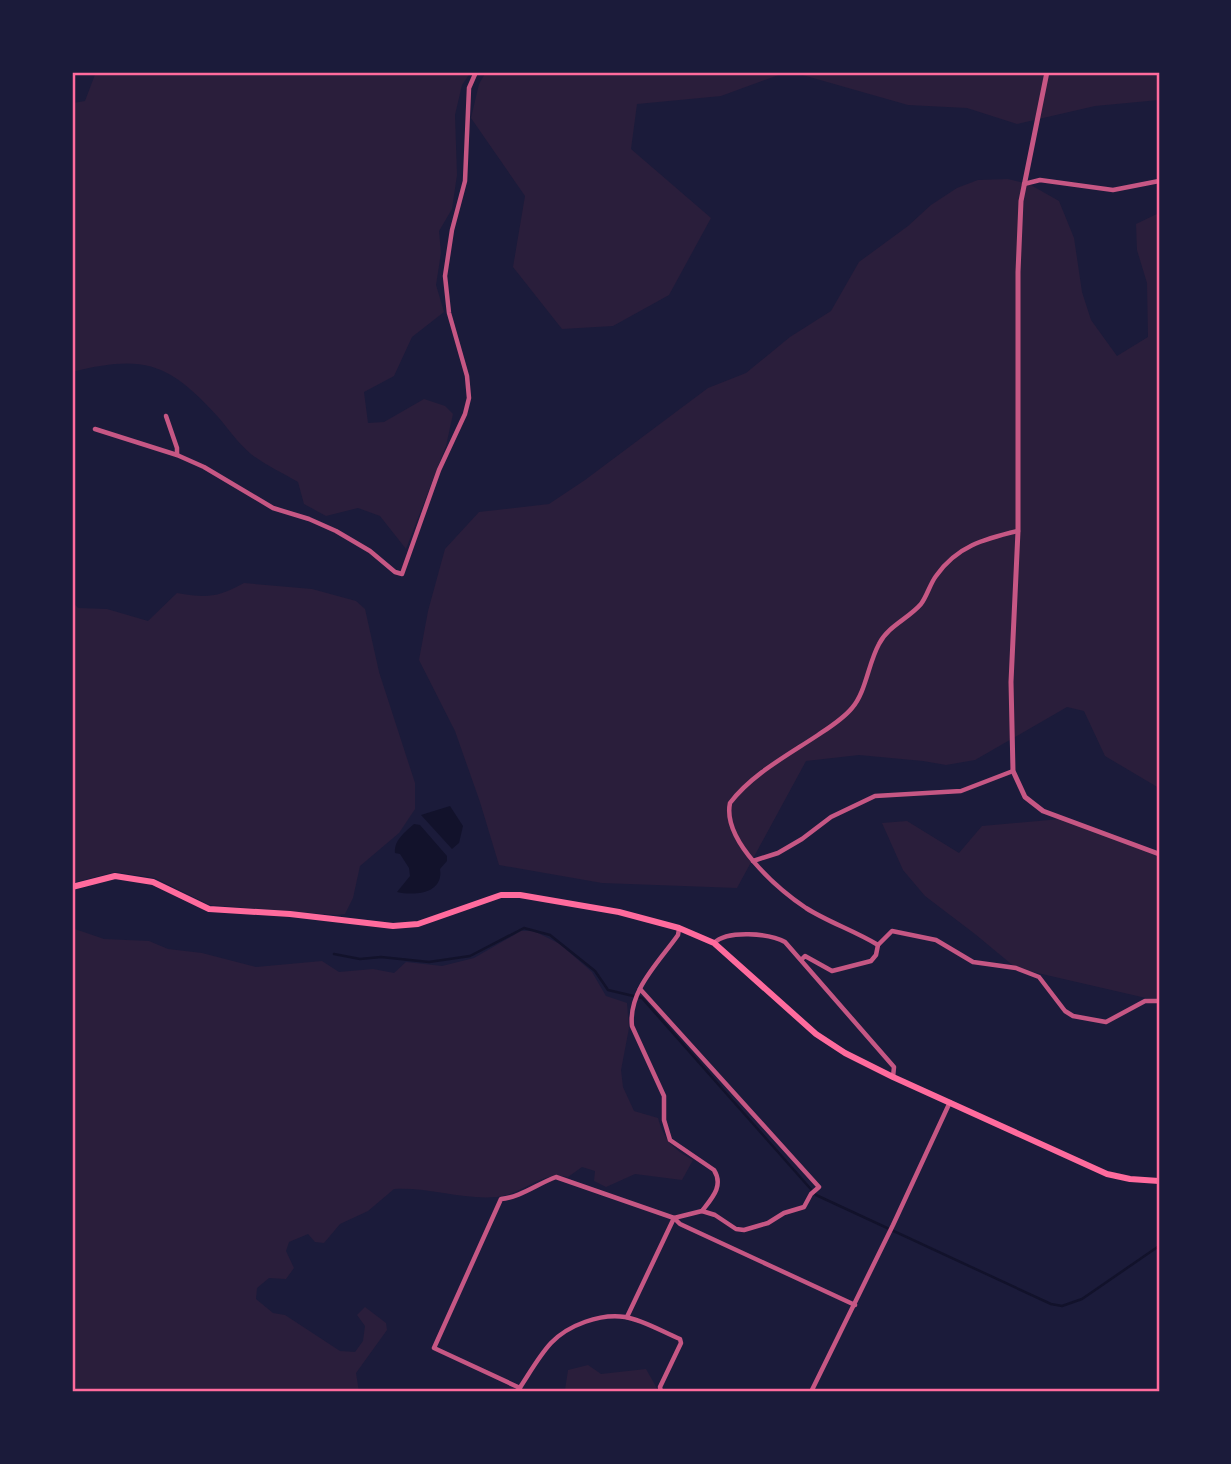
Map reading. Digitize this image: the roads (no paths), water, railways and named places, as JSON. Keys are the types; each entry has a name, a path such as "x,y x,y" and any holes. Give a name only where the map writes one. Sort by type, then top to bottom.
{"main road":[{"path":"72,887 115,876 153,882 209,909 290,914 393,926 418,924 501,895 520,895 619,912 679,928 713,943 816,1034 845,1053 1107,1174 1159,1181"}],"street":[{"path":"95,429 177,455 222,476 273,508 336,531 402,574 439,470 465,414 469,398 467,376 449,313 445,276 452,230 465,181 469,88 476,72"},
{"path":"1047,72 1024,184 1018,272 1018,531 1011,682 1013,771 1025,797 1042,811 1159,854"},
{"path":"1024,184 1040,180 1113,190 1159,181"},
{"path":"166,416 177,455"},
{"path":"878,945 808,909 777,886 753,861 739,841 730,819 730,803 752,779 834,724 852,708 886,633 921,604 936,576 950,560 961,550 980,540 1018,531"},
{"path":"753,861 778,853 831,817 875,796 961,791 1013,771"},
{"path":"679,928 678,936 640,989 634,1004 632,1026 664,1096 664,1120 670,1140 714,1170 719,1177 715,1195 702,1212"},
{"path":"802,959 805,956 832,971 871,961 876,955 878,945 892,931 936,940 973,962 1016,968 1039,977 1065,1011 1097,1022 1106,1022 1145,1001 1159,1001"},
{"path":"713,943 719,938 762,934 775,936 785,942 894,1067 892,1077"},
{"path":"640,989 818,1187 804,1207 784,1213 756,1227 736,1229 715,1215 702,1212 674,1218"},
{"path":"811,1392 950,1102"},
{"path":"661,1392 660,1387 681,1343 680,1339 627,1317 597,1318 564,1333 551,1343 519,1390 434,1348 501,1199 521,1194 556,1177 674,1218 680,1224 855,1305"},
{"path":"627,1317 674,1218"}],"waterway":[{"path":"334,954 360,959 381,957 429,962 470,956 524,928 550,935 595,971 608,990 642,998 816,1195 1051,1304 1062,1306 1082,1299 1159,1246"}]}
